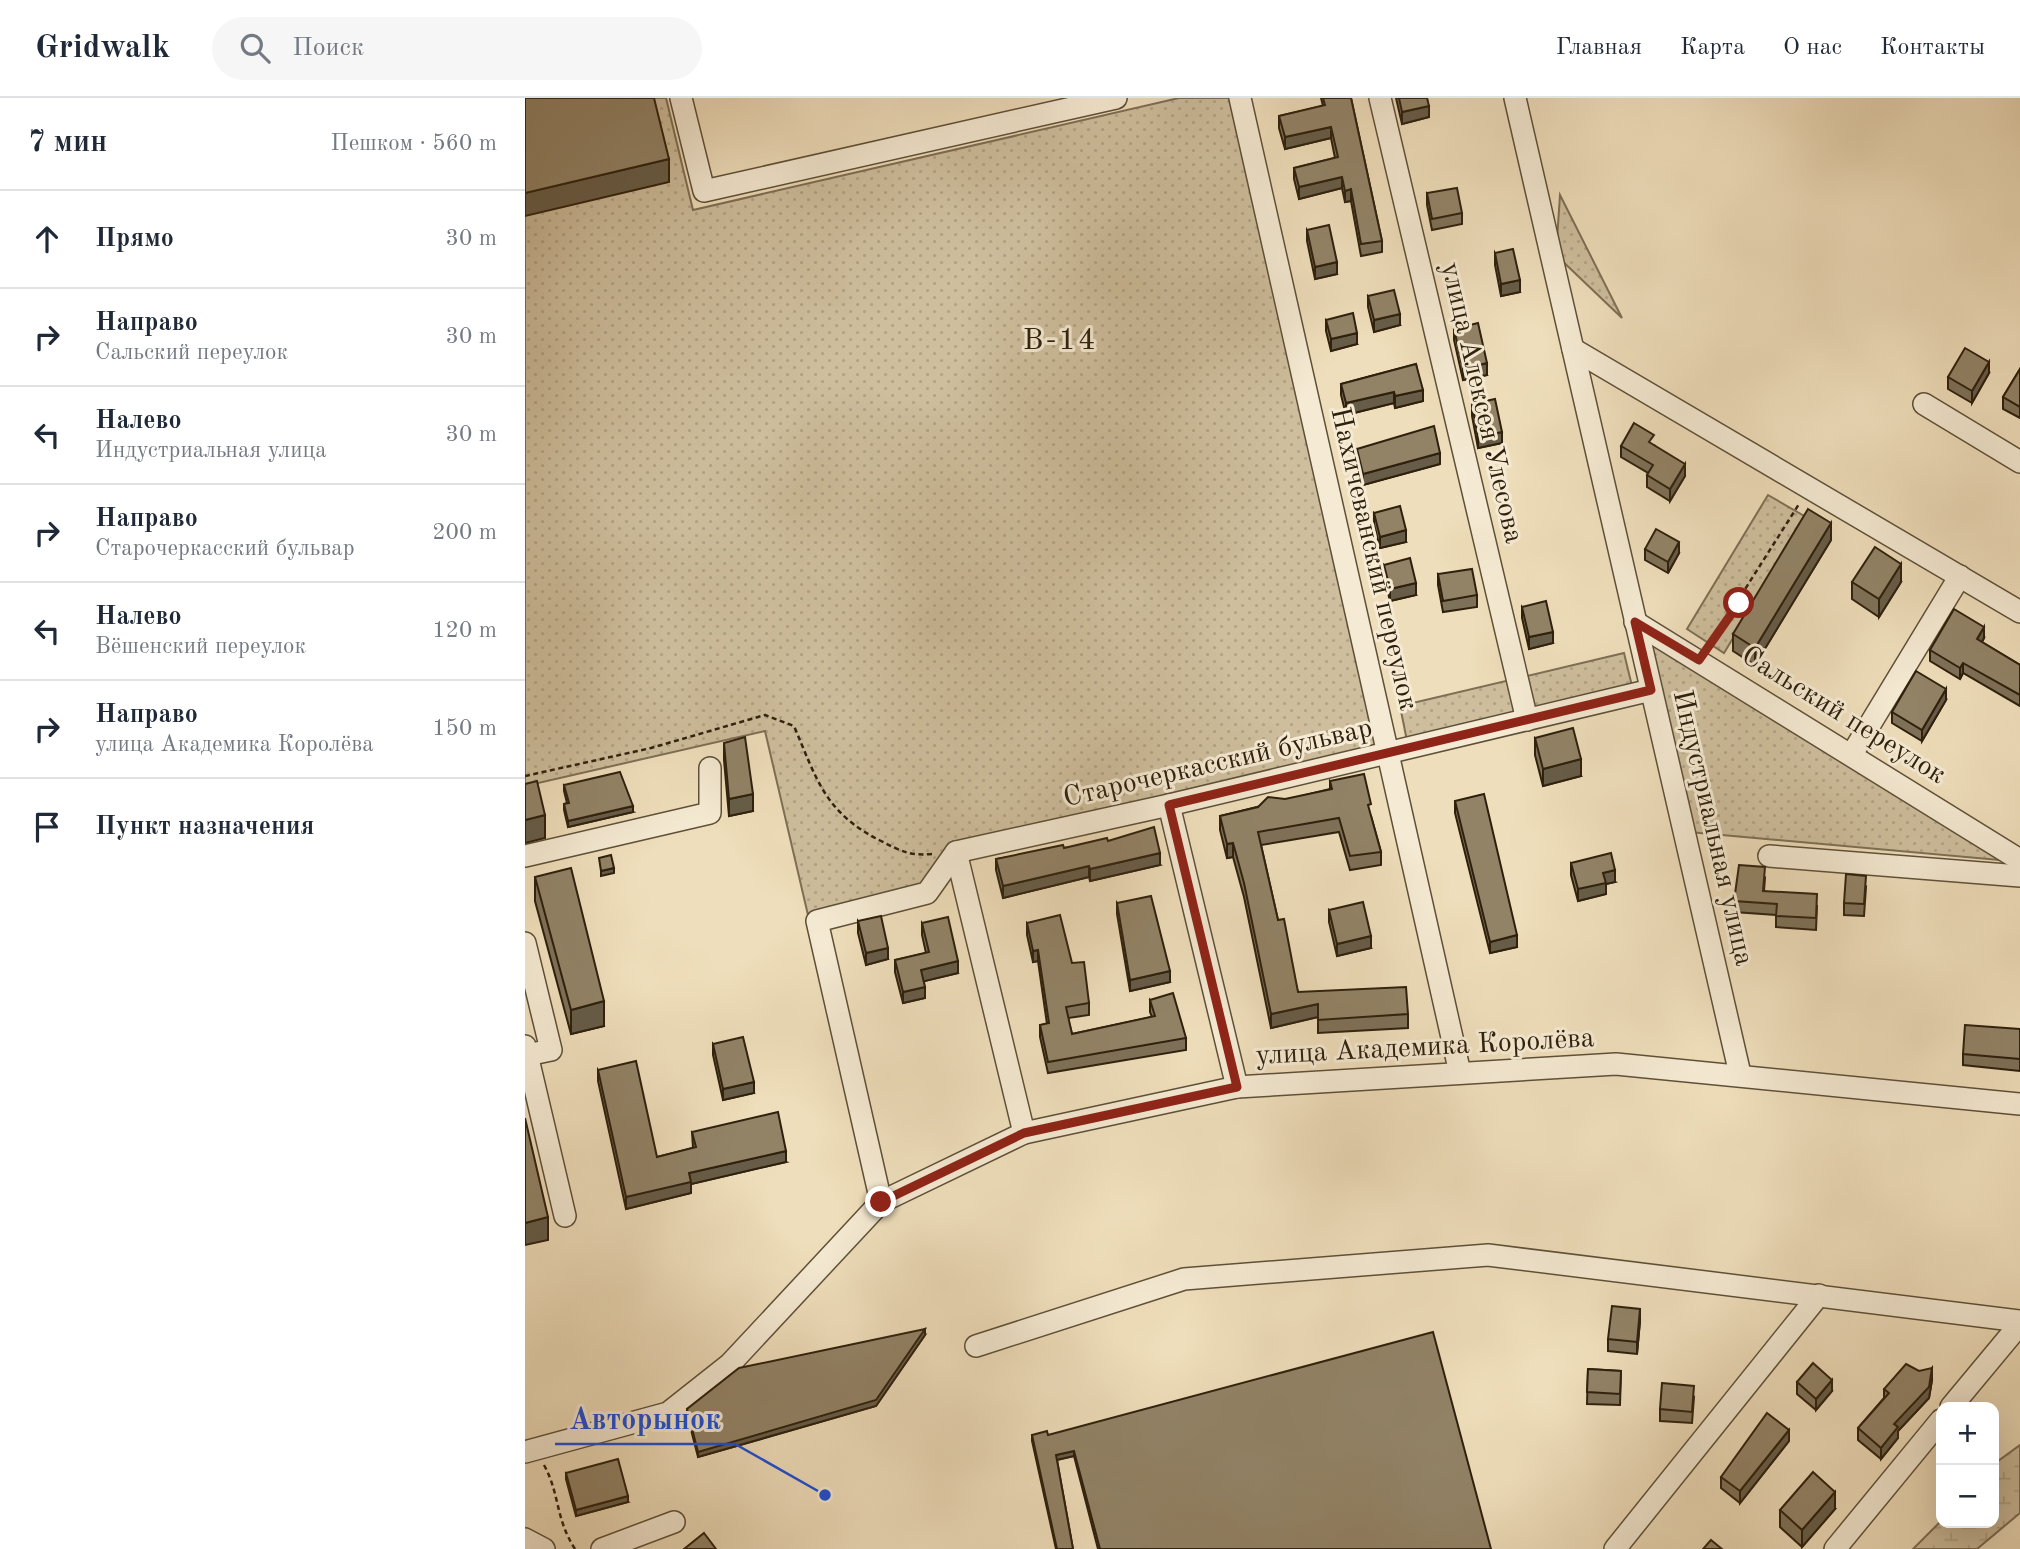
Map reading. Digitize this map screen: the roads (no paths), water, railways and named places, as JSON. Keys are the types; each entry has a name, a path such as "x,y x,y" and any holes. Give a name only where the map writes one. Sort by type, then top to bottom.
{"street":[{"path":"681,98 704,191 1116,98"},
{"name":"Нахичеванский переулок","path":"1240,98 1460,1073"},
{"name":"улица Алексея Улесова","path":"1380,98 1527,720"},
{"name":"Индустриальная улица","path":"1515,98 1740,1074"},
{"path":"1573,349 1809,485 2020,612"},
{"path":"1924,404 2020,462"},
{"path":"1852,754 1959,576"},
{"name":"Сальский переулок","path":"1635,622 2020,860"},
{"name":"Старочеркасский бульвар","path":"956,852 1169,805 1651,690"},
{"path":"525,856 710,813 710,768"},
{"path":"1169,805 1237,1087"},
{"path":"881,1202 817,921 927,893 956,852"},
{"path":"956,852 1024,1133"},
{"path":"1769,856 2020,876"},
{"path":"525,943 551,1050 526,1051 529,1085 565,1216"},
{"name":"улица Академика Королёва","path":"530,1451 668,1413 730,1364 881,1202 1024,1133 1237,1087 1616,1064 1740,1074 2020,1104"},
{"path":"976,1346 1184,1279 1488,1255 2020,1322"},
{"path":"1615,1549 1819,1295"},
{"path":"1955,1402 2020,1322"},
{"path":"1835,1549 1936,1426"},
{"path":"602,1549 674,1522"},
{"path":"525,1539 544,1549"}],"place":[{"name":"Авторынок","path":"825,1495"}],"district":[{"name":"В-14","path":"1060,341"}]}
